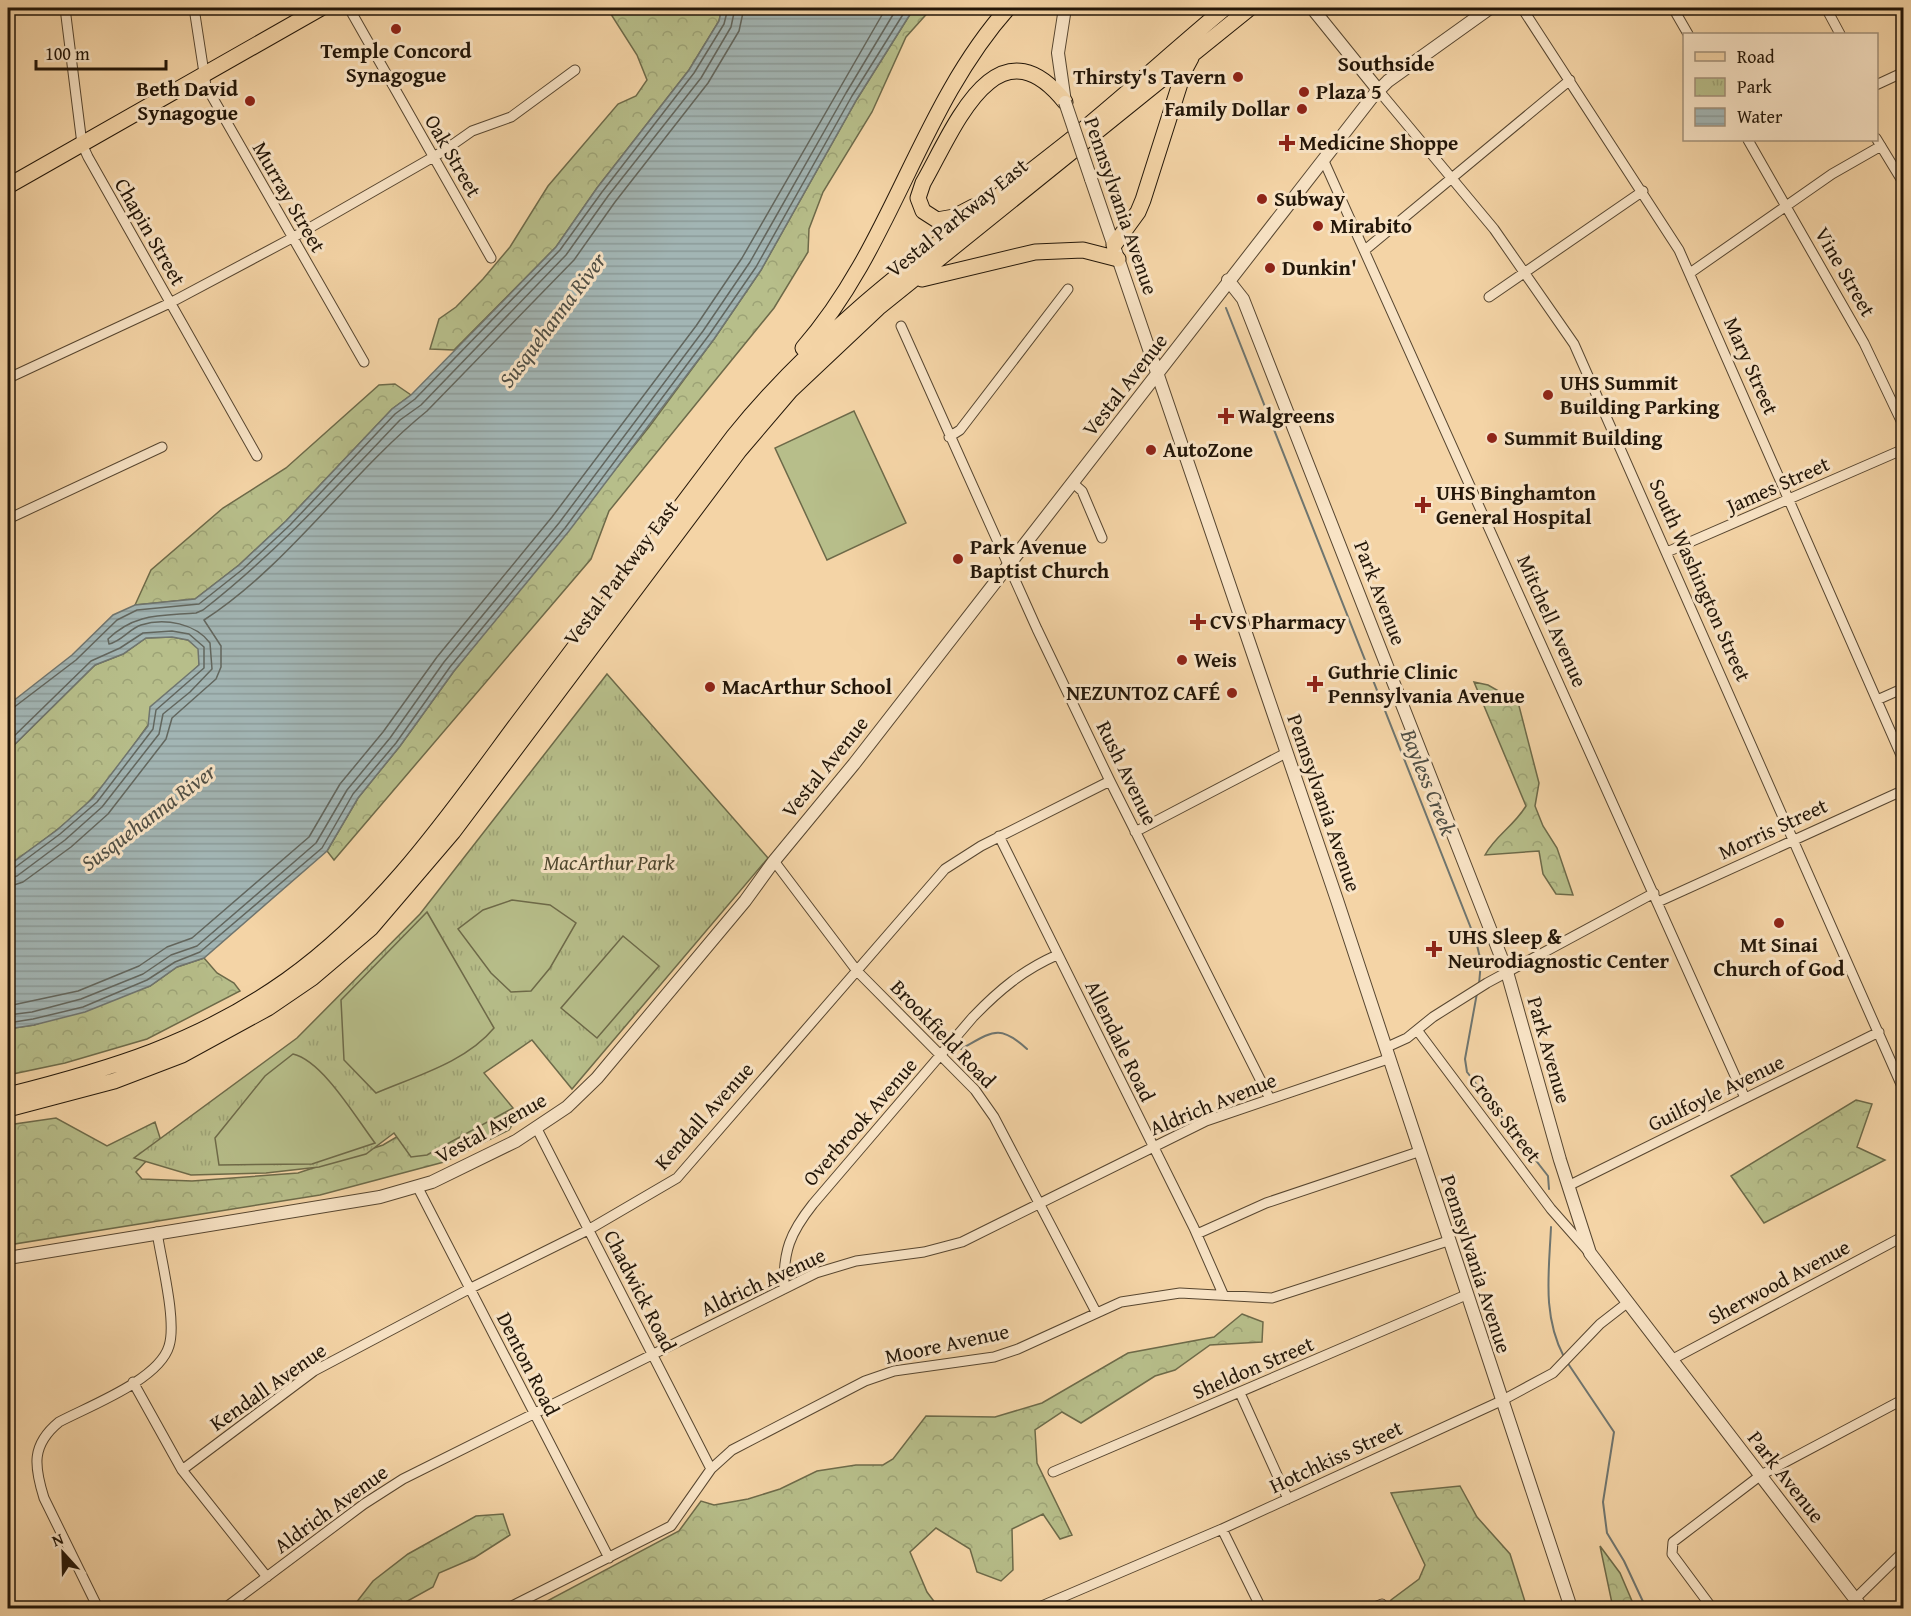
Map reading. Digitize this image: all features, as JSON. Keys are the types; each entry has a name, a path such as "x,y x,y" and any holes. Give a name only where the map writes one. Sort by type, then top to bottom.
{"main road":[{"path":"10,180 82,144 321,8"},
{"path":"769,395 768,386 817,332 844,295 959,74 1008,8"},
{"name":"Vestal Parkway East","path":"8,1095 103,1071 166,1048 252,1004 288,980 352,927 384,895 437,831 729,443 769,395 843,322 1018,178 1061,147 1225,8"},
{"name":"Vestal Parkway East","path":"8,1109 114,1082 182,1055 268,1008 312,978 371,928 453,832 764,420 826,355 893,297 1250,8"},
{"path":"893,297 931,276 1035,252 1083,250 1116,252 1140,206 1184,71 1195,52"},
{"path":"1018,178 979,204 946,219 929,217 919,204 922,183 984,82 1007,72 1028,73 1049,85 1065,102"}],"street":[{"name":"Chapin Street","path":"65,8 82,144 93,170 257,456"},
{"name":"Murray Street","path":"194,8 203,75 213,99 364,362"},
{"name":"Oak Street","path":"349,8 491,258"},
{"name":"Pennsylvania Avenue","path":"1065,8 1058,53 1065,102 1159,372 1571,1608"},
{"name":"South Washington Street","path":"1312,8 1525,271 1574,344 1904,1091"},
{"name":"Vestal Avenue","path":"8,1258 380,1197 442,1177 537,1129 567,1107 597,1078 745,901 774,861 1009,566 1228,280 1379,91 1388,81 1490,8"},
{"name":"Mary Street","path":"1522,8 1643,191 1690,273 1904,762"},
{"path":"1673,8 1687,33"},
{"path":"1826,8 1839,33"},
{"path":"13,376 170,303 292,238 442,152 472,131 511,117 575,70"},
{"path":"1878,84 1904,72"},
{"path":"1365,250 1570,80"},
{"name":"Vine Street","path":"1749,141 1864,343 1904,427"},
{"path":"1690,273 1879,142 1904,184"},
{"name":"Mitchell Avenue","path":"1323,159 1745,1098"},
{"path":"1489,297 1643,191"},
{"name":"Park Avenue","path":"1228,280 1238,289 1246,308 1507,972 1590,1253 1858,1604"},
{"path":"950,437 960,430 1068,289"},
{"name":"Rush Avenue","path":"901,326 1009,566 1110,781 1270,1099"},
{"path":"8,519 162,447"},
{"name":"James Street","path":"1667,552 1904,449"},
{"path":"1073,483 1082,491 1102,538"},
{"path":"1877,700 1904,688"},
{"path":"1136,832 1287,753"},
{"name":"Kendall Avenue","path":"182,1470 314,1371 469,1289 588,1230 677,1178 945,869 999,836 1110,781"},
{"name":"Morris Street","path":"1417,1030 1433,1017 1487,983 1656,897 1794,840 1904,790"},
{"name":"Allendale Road","path":"999,836 1197,1234 1223,1294"},
{"name":"Brookfield Road","path":"774,861 857,970 975,1090 994,1117 1041,1203 1096,1312"},
{"name":"Overbrook Avenue","path":"784,1289 784,1259 798,1222 999,990 1019,974 1057,955"},
{"path":"1387,1054 1417,1030"},
{"name":"Cross Street","path":"1417,1030 1551,1209 1590,1253"},
{"name":"Guilfoyle Avenue","path":"1569,1186 1879,1032"},
{"name":"Aldrich Avenue","path":"225,1608 364,1504 403,1479 816,1273 856,1261 944,1248 962,1242 1206,1121 1387,1054"},
{"name":"Chadwick Road","path":"537,1129 711,1469"},
{"path":"1197,1234 1266,1203 1418,1152"},
{"name":"Denton Road","path":"417,1186 609,1557"},
{"path":"98,1608 44,1498 38,1481 37,1453 47,1432 59,1422 134,1382 157,1367 170,1344 171,1323 157,1232"},
{"name":"Sherwood Avenue","path":"1671,1360 1904,1236"},
{"name":"Moore Avenue","path":"508,1608 671,1526 711,1469 732,1450 865,1381 894,1371 994,1357 1018,1349 1096,1312 1143,1296 1180,1293 1272,1298 1448,1241"},
{"name":"Sheldon Street","path":"1053,1472 1466,1295"},
{"name":"Hotchkiss Street","path":"1037,1608 1221,1529 1501,1401 1553,1373 1600,1324 1627,1302"},
{"path":"134,1382 182,1470 267,1577"},
{"path":"1240,1393 1288,1499"},
{"path":"1712,1608 1672,1554 1673,1542 1761,1476 1904,1399"},
{"path":"1221,1529 1261,1608"},
{"path":"1858,1604 1904,1551"},
{"path":"1372,1608 1382,1604"}],"green space":[{"path":"607,8 722,8 719,21 689,70 597,188 556,247 454,350 430,349 439,319 456,307 483,279 510,247 548,186 618,104 636,96 647,80 637,55"},
{"path":"914,8 932,8 906,37 872,112 823,192 809,229 808,252 774,308 609,511 591,559 334,860 327,851 358,798 400,746 454,671 649,427 714,339 761,270 857,99"},
{"path":"395,384 411,395 392,409 286,521 239,565 195,599 135,605 151,570 223,508 286,468 379,385"},
{"path":"854,411 906,523 827,560 775,448"},
{"path":"172,637 188,640 199,649 199,665 157,712 107,781 84,807 8,866 8,751 95,665 123,654 146,638"},
{"name":"MacArthur Park","path":"607,674 768,858 572,1089 532,1040 484,1073 513,1108 427,1155 411,1157 394,1133 366,1154 319,1167 266,1173 191,1175 134,1158 297,1038 420,914"},
{"path":"1474,682 1488,685 1518,702 1539,783 1535,806 1543,826 1557,848 1573,895 1556,894 1543,874 1539,851 1485,855 1526,806"},
{"path":"512,900 550,905 576,923 550,968 531,991 511,992 491,973 458,929 483,910"},
{"path":"427,912 494,1028 483,1040 455,1059 376,1093 344,1060 341,1000"},
{"path":"623,936 659,966 597,1038 561,1008"},
{"path":"204,958 217,973 234,983 240,991 147,1039 65,1063 8,1075 8,1029 34,1025 150,986 177,967"},
{"path":"293,1054 316,1067 349,1106 375,1143 312,1164 219,1165 215,1138 265,1076"},
{"path":"1856,1100 1872,1104 1857,1147 1885,1160 1764,1223 1731,1176"},
{"path":"501,1108 514,1122 509,1130 444,1162 320,1195 8,1245 8,1125 56,1118 107,1146 155,1122 162,1144 136,1172 142,1179 192,1181 298,1173 383,1145 400,1135"},
{"path":"1242,1314 1263,1322 1262,1342 1210,1345 1175,1370 1155,1376 1081,1423 1062,1412 1035,1430 1037,1463 1072,1535 1060,1539 1043,1514 1012,1529 1013,1570 1001,1581 977,1572 970,1549 936,1528 910,1552 927,1592 939,1608 550,1608 547,1601 679,1531 701,1501 714,1505 748,1499 780,1489 817,1471 856,1465 883,1465 893,1459 926,1416 995,1417 1042,1403 1128,1353 1214,1337"},
{"path":"1460,1486 1477,1517 1510,1554 1527,1608 1387,1608 1391,1600 1419,1579 1425,1565 1391,1493"},
{"path":"503,1514 510,1535 474,1558 439,1573 433,1587 395,1608 352,1608 373,1581 408,1554 476,1516"},
{"path":"1600,1546 1620,1573 1635,1608 1613,1608"}],"water":[{"name":"Susquehanna River","path":"722,8 914,8 857,99 761,270 714,339 569,531 454,671 400,746 358,798 327,851 204,958 177,967 150,986 85,1012 8,1029 8,866 57,830 93,798 148,726 150,707 199,665 198,649 188,640 172,637 146,638 123,654 95,665 8,751 8,705 72,655 113,615 135,605 195,599 239,565 286,521 392,409 411,395 556,247 597,188 689,70 719,21"}],"waterway":[{"name":"Bayless Creek","path":"1226,308 1476,941 1481,962 1479,984"},
{"name":"Bayless Creek","path":"1477,993 1465,1059 1467,1072 1548,1176 1549,1189"},
{"path":"961,1049 980,1038 995,1033 1009,1036 1027,1049"},
{"name":"Bayless Creek","path":"1551,1227 1548,1293 1552,1325 1564,1357"},
{"name":"Bayless Creek","path":"1567,1362 1614,1432 1603,1502 1607,1533 1624,1561 1646,1608"}],"place":[{"name":"Temple Concord Synagogue","path":"396,29"},
{"name":"Thirsty's Tavern","path":"1238,77"},
{"name":"Plaza 5","path":"1304,92"},
{"name":"Beth David Synagogue","path":"250,101"},
{"name":"Family Dollar","path":"1302,109"},
{"name":"Medicine Shoppe","path":"1287,143"},
{"name":"Subway","path":"1262,199"},
{"name":"Mirabito","path":"1318,226"},
{"name":"Dunkin'","path":"1270,268"},
{"name":"UHS Summit Building Parking","path":"1548,395"},
{"name":"Walgreens","path":"1226,416"},
{"name":"Summit Building","path":"1492,438"},
{"name":"AutoZone","path":"1151,450"},
{"name":"UHS Binghamton General Hospital","path":"1423,505"},
{"name":"Park Avenue Baptist Church","path":"958,559"},
{"name":"CVS Pharmacy","path":"1198,622"},
{"name":"Weis","path":"1182,660"},
{"name":"Guthrie Clinic Pennsylvania Avenue","path":"1315,684"},
{"name":"MacArthur School","path":"710,687"},
{"name":"NEZUNTOZ CAFÉ","path":"1232,693"},
{"name":"Mt Sinai Church of God","path":"1779,923"},
{"name":"UHS Sleep & Neurodiagnostic Center","path":"1434,949"}],"district":[{"name":"Southside","path":"1386,63"}]}
